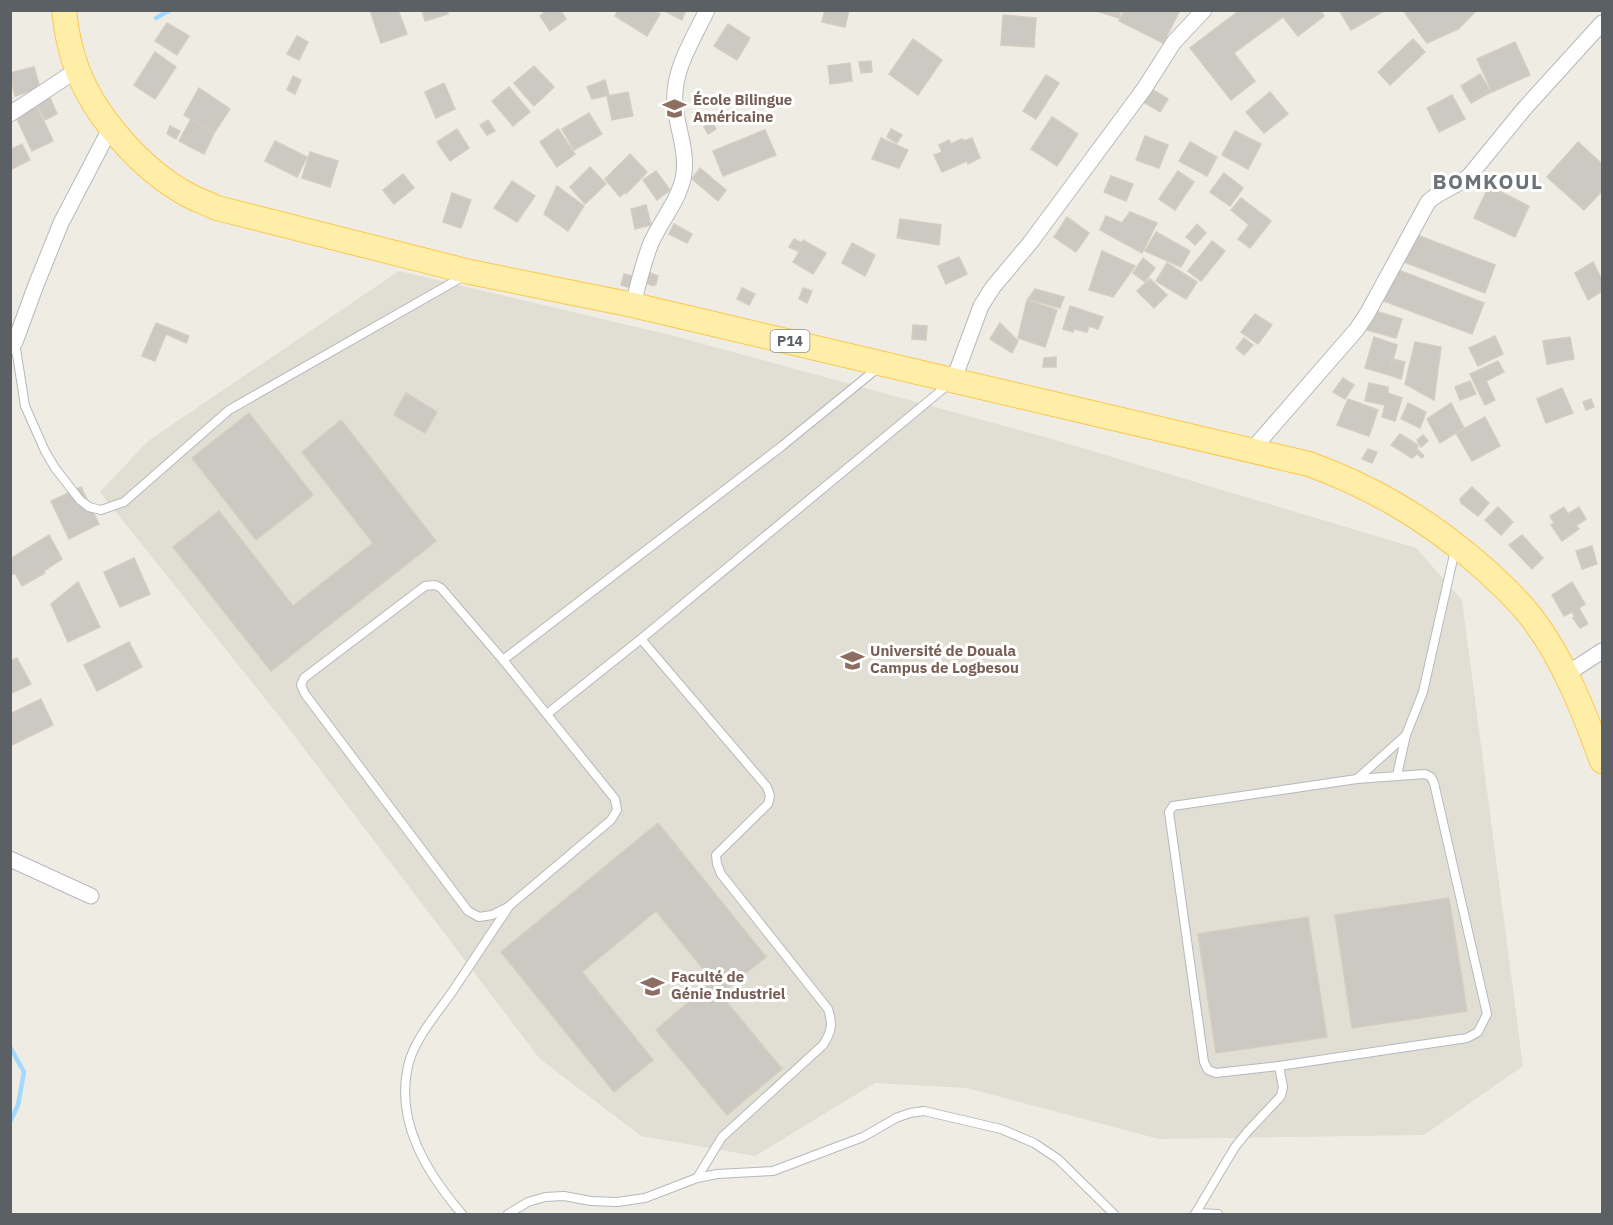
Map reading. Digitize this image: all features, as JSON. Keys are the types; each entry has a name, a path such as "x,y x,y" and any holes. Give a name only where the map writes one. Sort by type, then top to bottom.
{"main road":[{"name":"P14","path":"64,10 69,43 77,70 111,127 159,175 186,194 217,208 470,272 633,305 1310,464 1349,479 1405,509 1456,545 1512,595 1533,619 1565,675 1587,720 1602,761"}],"street":[{"path":"633,305 644,261 682,182 684,160 675,90 678,70 707,10"},
{"path":"954,380 981,306 993,287 1030,243 1144,89 1170,47 1204,10"},
{"path":"1251,451 1357,329 1428,202 1461,183 1470,175 1524,109 1602,22"},
{"path":"10,114 77,70"},
{"path":"13,345 62,223 111,127"},
{"path":"1565,675 1602,651"},
{"path":"10,858 91,896"}],"lane":[{"path":"13,345 25,406 45,451 80,500 89,507 101,510 123,502 229,410 470,272"},
{"path":"503,660 782,446 882,364"},
{"path":"547,714 954,380"},
{"path":"1397,775 1406,735 1423,692 1456,545"},
{"path":"435,585 441,588 547,714 615,799 617,810 611,820 508,907 492,915 479,917 468,911 305,694 301,685 304,678 425,586 435,585"},
{"path":"641,639 767,787 770,796 768,804 716,855 717,864 721,874 828,1009 833,1022 831,1033 824,1045 722,1137 697,1178"},
{"path":"1357,779 1406,735"},
{"path":"1425,774 1431,777 1434,783 1487,1014 1478,1032 1467,1038 1280,1066 1216,1073 1208,1070 1204,1062 1169,812 1173,806 1179,804 1357,779 1425,774"},
{"path":"462,1215 425,1163 409,1128 405,1094 408,1065 419,1040 508,907"},
{"path":"1218,1215 1196,1214 1235,1147 1281,1096 1283,1087 1280,1066"},
{"path":"508,1215 528,1202 545,1197 564,1196 591,1201 616,1202 645,1198 697,1178 717,1174 773,1171 863,1137 896,1118 910,1113 924,1112 1001,1129 1034,1143 1058,1159 1114,1215"}],"shaded area":[{"name":"Université de Douala Campus de Logbesou","path":"399,271 670,335 1052,439 1416,548 1462,600 1523,1066 1424,1135 1159,1139 967,1088 875,1083 755,1156 641,1136 540,1059 283,721 100,492 148,441"}],"building":[{"path":"370,10 398,10 407,34 381,43"},
{"path":"422,10 447,10 448,14 425,21"},
{"path":"547,10 560,10 566,19 550,31 540,16"},
{"path":"618,10 654,10 660,14 647,36 615,16"},
{"path":"663,10 686,10 682,20"},
{"path":"825,10 849,10 845,27 822,22"},
{"path":"1093,10 1121,10 1119,18"},
{"path":"1124,10 1175,10 1179,12 1163,43 1119,21"},
{"path":"1240,10 1320,10 1324,16 1298,36 1283,17 1234,53 1255,81 1231,100 1190,48"},
{"path":"1339,10 1384,10 1384,11 1351,30"},
{"path":"1407,10 1475,10 1475,12 1458,29 1427,43 1405,13"},
{"path":"1003,15 1036,18 1034,47 1001,45"},
{"path":"167,23 189,36 177,55 155,41"},
{"path":"728,24 750,38 737,60 714,46"},
{"path":"297,36 308,42 299,60 287,54"},
{"path":"913,39 942,60 918,95 889,74"},
{"path":"1413,39 1425,52 1390,85 1378,72"},
{"path":"1515,42 1530,75 1492,92 1477,59"},
{"path":"155,52 176,67 155,99 134,85"},
{"path":"871,61 872,72 861,73 859,62"},
{"path":"850,63 852,81 830,84 828,66"},
{"path":"534,66 554,87 534,106 514,83"},
{"path":"34,67 40,88 15,96 10,73"},
{"path":"1480,74 1491,92 1471,103 1461,86"},
{"path":"1046,75 1059,83 1036,119 1023,111"},
{"path":"293,76 301,80 295,94 287,90"},
{"path":"605,80 609,95 592,99 587,87"},
{"path":"444,83 455,109 436,118 425,92"},
{"path":"509,87 530,112 513,126 492,101"},
{"path":"199,88 230,109 214,133 184,115"},
{"path":"1150,88 1168,99 1160,112 1142,101"},
{"path":"628,92 633,116 612,120 607,96"},
{"path":"1270,92 1288,114 1264,133 1246,112"},
{"path":"48,93 57,114 45,120 35,99"},
{"path":"1452,95 1465,119 1439,132 1427,108"},
{"path":"32,96 53,141 32,151 11,106"},
{"path":"589,113 602,134 574,150 562,129"},
{"path":"1052,117 1078,134 1057,166 1031,149"},
{"path":"191,119 214,133 204,154 179,141"},
{"path":"488,120 495,131 487,135 480,125"},
{"path":"712,122 716,129 708,134 704,127"},
{"path":"170,126 180,131 176,139 167,134"},
{"path":"457,129 469,148 450,161 437,142"},
{"path":"558,129 575,154 557,167 540,142"},
{"path":"891,129 902,135 897,143 887,137"},
{"path":"765,130 776,155 723,176 713,151"},
{"path":"1235,131 1261,144 1248,169 1222,155"},
{"path":"1145,136 1168,145 1159,168 1136,160"},
{"path":"881,138 908,150 899,168 872,159"},
{"path":"972,138 980,158 942,172 934,155 942,152 939,145 949,140 951,144"},
{"path":"275,141 307,157 297,177 265,161"},
{"path":"1190,142 1217,157 1207,176 1179,161"},
{"path":"1578,142 1602,164 1602,191 1584,210 1547,177"},
{"path":"22,144 30,160 10,170 10,150"},
{"path":"310,152 338,161 330,187 302,178"},
{"path":"630,154 647,172 626,194 625,192 620,197 605,179"},
{"path":"590,167 606,184 585,204 570,187"},
{"path":"700,168 726,190 718,201 692,179"},
{"path":"656,171 670,190 657,200 643,180"},
{"path":"1178,171 1194,182 1175,210 1159,199"},
{"path":"1224,173 1243,188 1230,206 1210,192"},
{"path":"403,174 414,188 394,204 383,190"},
{"path":"1111,176 1133,184 1126,201 1104,192"},
{"path":"512,181 535,196 517,222 494,208"},
{"path":"557,186 584,206 568,231 544,214"},
{"path":"1489,186 1529,206 1515,237 1474,218"},
{"path":"452,193 471,200 461,228 443,222"},
{"path":"1241,198 1271,221 1250,248 1238,239 1249,225 1231,210"},
{"path":"646,205 651,225 635,229 631,209"},
{"path":"1130,212 1157,223 1142,253 1100,230 1106,216 1122,223"},
{"path":"1067,217 1089,233 1076,252 1054,237"},
{"path":"900,219 941,225 939,245 897,238"},
{"path":"674,224 692,234 687,243 669,234"},
{"path":"1197,224 1206,233 1195,245 1186,237"},
{"path":"1404,230 1495,265 1485,293 1394,258"},
{"path":"1156,232 1190,251 1181,267 1145,251"},
{"path":"794,239 801,243 803,240 826,253 813,274 793,262 801,249 798,251 789,247"},
{"path":"1212,241 1225,251 1201,281 1188,271"},
{"path":"852,243 875,255 865,276 842,263"},
{"path":"1102,251 1135,266 1113,297 1089,290"},
{"path":"959,257 967,274 946,284 938,266"},
{"path":"1143,258 1155,268 1145,282 1133,273"},
{"path":"1593,262 1602,280 1602,291 1588,300 1575,273"},
{"path":"1167,263 1197,282 1186,299 1156,281"},
{"path":"1388,266 1484,303 1472,334 1376,298"},
{"path":"648,272 658,276 653,286 646,283"},
{"path":"624,274 636,277 632,288 621,285"},
{"path":"1150,279 1167,295 1154,308 1137,291"},
{"path":"742,288 755,294 749,305 737,299"},
{"path":"803,288 812,291 807,303 799,299"},
{"path":"1035,289 1064,297 1060,308 1028,299"},
{"path":"1027,300 1057,310 1045,347 1018,338"},
{"path":"1070,306 1103,317 1098,329 1089,326 1087,332 1074,329 1073,332 1063,329"},
{"path":"1372,310 1402,319 1396,338 1367,330"},
{"path":"1255,314 1272,325 1258,344 1241,332"},
{"path":"156,323 189,336 186,343 166,334 155,361 142,356"},
{"path":"1000,323 1018,341 1012,353 990,339"},
{"path":"913,325 927,326 926,340 912,339"},
{"path":"1495,336 1503,354 1478,366 1469,348"},
{"path":"1374,337 1397,345 1389,375 1365,368"},
{"path":"1570,337 1574,359 1547,364 1543,341"},
{"path":"1244,338 1253,345 1244,355 1236,348"},
{"path":"1415,342 1441,347 1434,400 1405,384"},
{"path":"1056,357 1056,367 1043,367 1044,358"},
{"path":"1393,359 1405,362 1401,379 1389,375"},
{"path":"1498,361 1504,372 1486,381 1495,400 1485,405 1470,374"},
{"path":"1343,378 1354,385 1345,399 1333,392"},
{"path":"1470,381 1476,394 1460,400 1455,387"},
{"path":"1369,383 1388,387 1388,393 1402,398 1395,421 1382,417 1385,405 1365,401"},
{"path":"1562,388 1573,413 1546,423 1537,399"},
{"path":"406,393 437,412 425,433 394,415"},
{"path":"1348,399 1378,410 1369,436 1337,425"},
{"path":"1591,399 1594,407 1586,410 1583,402"},
{"path":"1408,403 1426,412 1420,428 1401,419"},
{"path":"1451,403 1464,428 1440,443 1427,419"},
{"path":"249,413 313,495 256,540 192,458"},
{"path":"1485,417 1500,446 1472,461 1456,433"},
{"path":"341,420 436,541 271,671 173,547 219,511 293,606 373,543 302,452"},
{"path":"1400,434 1418,445 1417,449 1424,456 1422,458 1417,454 1412,458 1391,445"},
{"path":"1423,435 1428,441 1421,447 1417,440"},
{"path":"1368,449 1377,452 1372,463 1362,459"},
{"path":"81,487 99,524 69,539 51,501"},
{"path":"1472,487 1489,503 1478,516 1461,503 1460,499"},
{"path":"1498,507 1513,522 1501,535 1485,520"},
{"path":"1564,507 1568,514 1579,507 1586,519 1576,526 1579,529 1562,541 1551,525 1554,523 1550,516"},
{"path":"49,535 62,559 44,571 45,573 22,586 15,573 10,576 10,559"},
{"path":"1522,535 1543,558 1532,569 1509,545"},
{"path":"1592,546 1597,564 1582,569 1576,551"},
{"path":"134,558 150,594 120,607 104,572"},
{"path":"78,582 100,627 68,642 51,604"},
{"path":"1572,582 1585,604 1579,608 1588,624 1580,628 1572,612 1564,616 1552,595"},
{"path":"129,642 142,667 97,691 84,665"},
{"path":"17,658 31,684 10,694 10,661"},
{"path":"41,699 53,725 10,746 10,714"},
{"path":"658,823 766,957 722,992 656,911 582,972 653,1060 614,1092 501,952"},
{"path":"1449,898 1467,1011 1352,1028 1335,915"},
{"path":"1308,917 1327,1037 1216,1053 1198,934"},
{"path":"711,983 782,1069 727,1115 656,1030"}],"waterway":[{"path":"156,18 170,10"},
{"path":"10,1047 24,1072 18,1105 10,1122"}],"place":[{"name":"École Bilingue Américaine","path":"675,109"},
{"name":"Université de Douala Campus de Logbesou","path":"852,660"},
{"name":"Faculté de Génie Industriel","path":"653,986"}],"district":[{"name":"BOMKOUL","path":"1488,182"}]}
